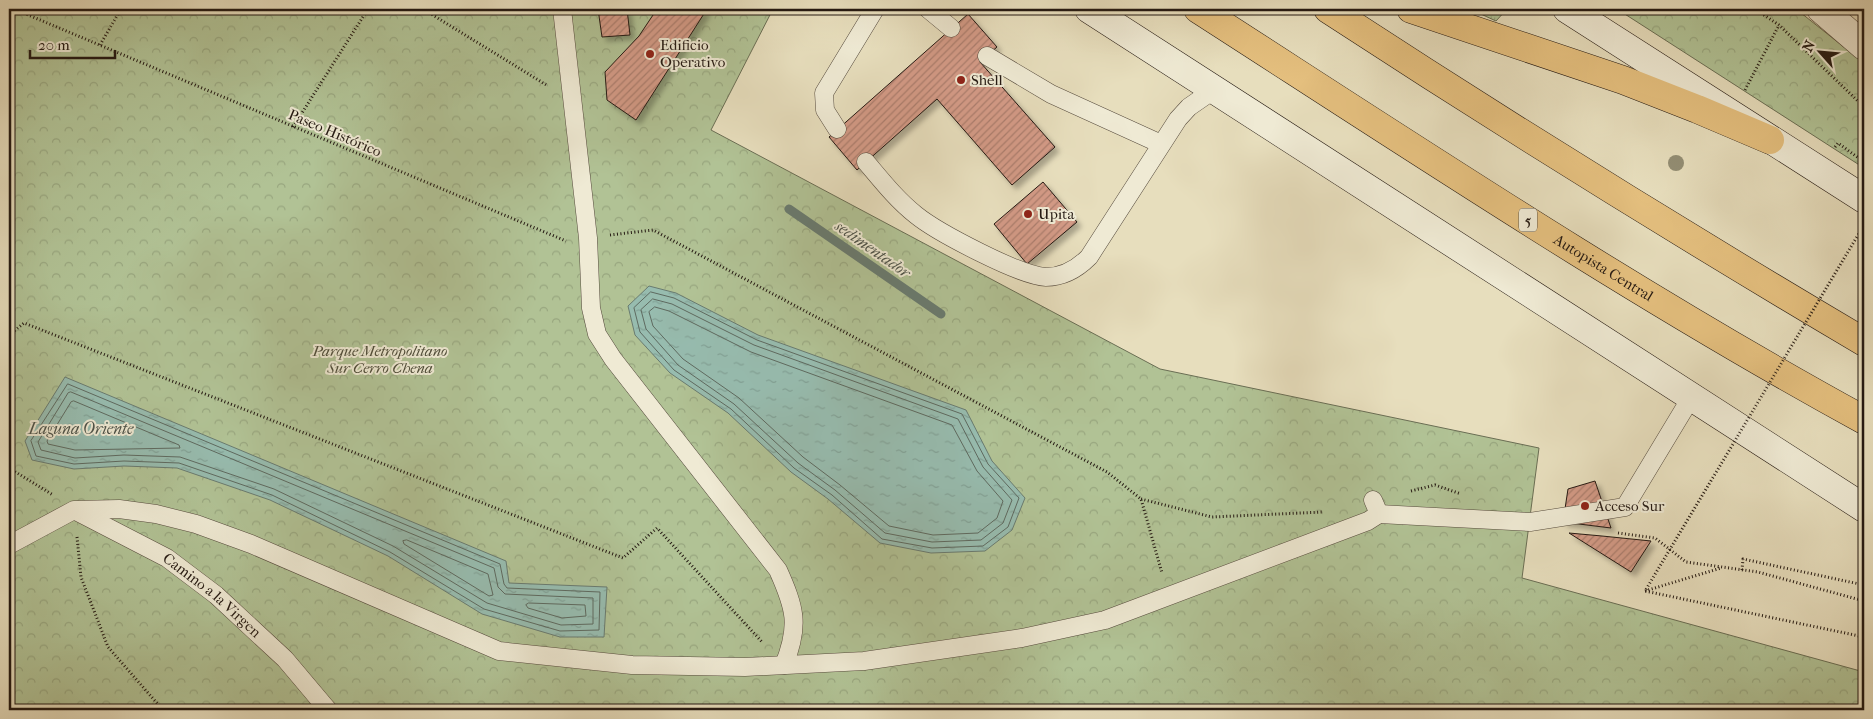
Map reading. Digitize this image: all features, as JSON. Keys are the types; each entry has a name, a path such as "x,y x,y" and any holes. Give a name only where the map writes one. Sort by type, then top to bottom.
{"highway":[{"name":"Autopista Central","path":"1198,9 1590,259 1864,420"},
{"path":"1328,9 1552,154 1710,251 1864,342"},
{"path":"1411,9 1623,80 1770,140"}],"main road":[{"path":"1089,9 1864,508"},
{"path":"1567,9 1864,199"},
{"path":"1820,9 1864,46"}],"lane":[{"path":"562,9 588,238 591,308 597,334 613,359 778,570 789,595 793,613 794,634 784,665"},
{"path":"837,129 825,110 824,93 874,9"},
{"path":"928,9 951,28"},
{"path":"987,56 1051,94 1161,144"},
{"path":"866,162 896,196 929,225 944,235 1026,273 1046,277 1069,272 1089,257 1161,144 1188,107 1215,89"},
{"path":"9,545 74,510 119,509 156,514 196,524 251,544 499,651 632,665 784,665 864,661 1022,638 1105,620 1368,522 1376,507 1530,522 1625,507 1692,396"},
{"name":"Camino a la Virgen","path":"74,510 166,558 216,595 285,659 328,710"}],"path":[{"name":"Paseo Histórico","path":"14,9 564,242 653,230 1107,472 1141,499 1168,595"},
{"path":"100,45 121,9"},
{"path":"293,127 368,9"},
{"path":"423,9 572,101"},
{"path":"1755,9 1779,25 1864,107"},
{"path":"1743,95 1779,25"},
{"path":"1838,143 1864,162"},
{"path":"1645,591 1864,224"},
{"path":"9,336 24,322 623,558 657,528 784,665"},
{"path":"9,468 74,510 81,577 108,647 163,710"},
{"path":"1742,570 1744,559 1864,585"},
{"path":"1645,591 1724,567"},
{"path":"1758,572 1864,601"},
{"path":"1645,591 1864,637"}],"green space":[{"name":"Parque Metropolitano Sur Cerro Chena","path":"9,9 773,9 711,130 1160,369 1539,448 1522,578 1864,672 1864,710 9,710"},
{"path":"1470,9 1507,9 1496,21"},
{"path":"1617,9 1796,9 1864,63 1864,168"}],"water":[{"path":"649,286 676,293 758,335 966,410 992,461 1025,498 1012,530 985,551 931,553 880,543 828,499 791,472 728,413 670,373 635,335 628,306"},
{"name":"Laguna Oriente","path":"65,377 506,561 509,583 607,587 604,637 560,637 482,614 388,556 270,500 177,468 124,466 74,469 32,460 25,441"}],"building":[{"name":"Edificio Operativo","path":"598,9 627,9 630,35 602,37"},
{"name":"Edificio Operativo","path":"654,9 707,9 636,120 607,100 605,72 639,36 653,15"},
{"path":"968,14 997,47 980,62 1055,147 1012,185 937,99 857,170 829,137"},
{"path":"1043,182 1077,222 1027,264 994,224"},
{"name":"Acceso Sur","path":"1595,481 1611,528 1563,522 1568,489"},
{"path":"1569,533 1602,536 1651,541 1631,572"}],"waterway":[{"name":"sedimentador","path":"789,209 941,314"}],"place":[{"name":"Edificio Operativo","path":"650,54"},
{"name":"Shell","path":"961,80"},
{"name":"Upita","path":"1028,214"},
{"name":"Acceso Sur","path":"1585,506"}]}
